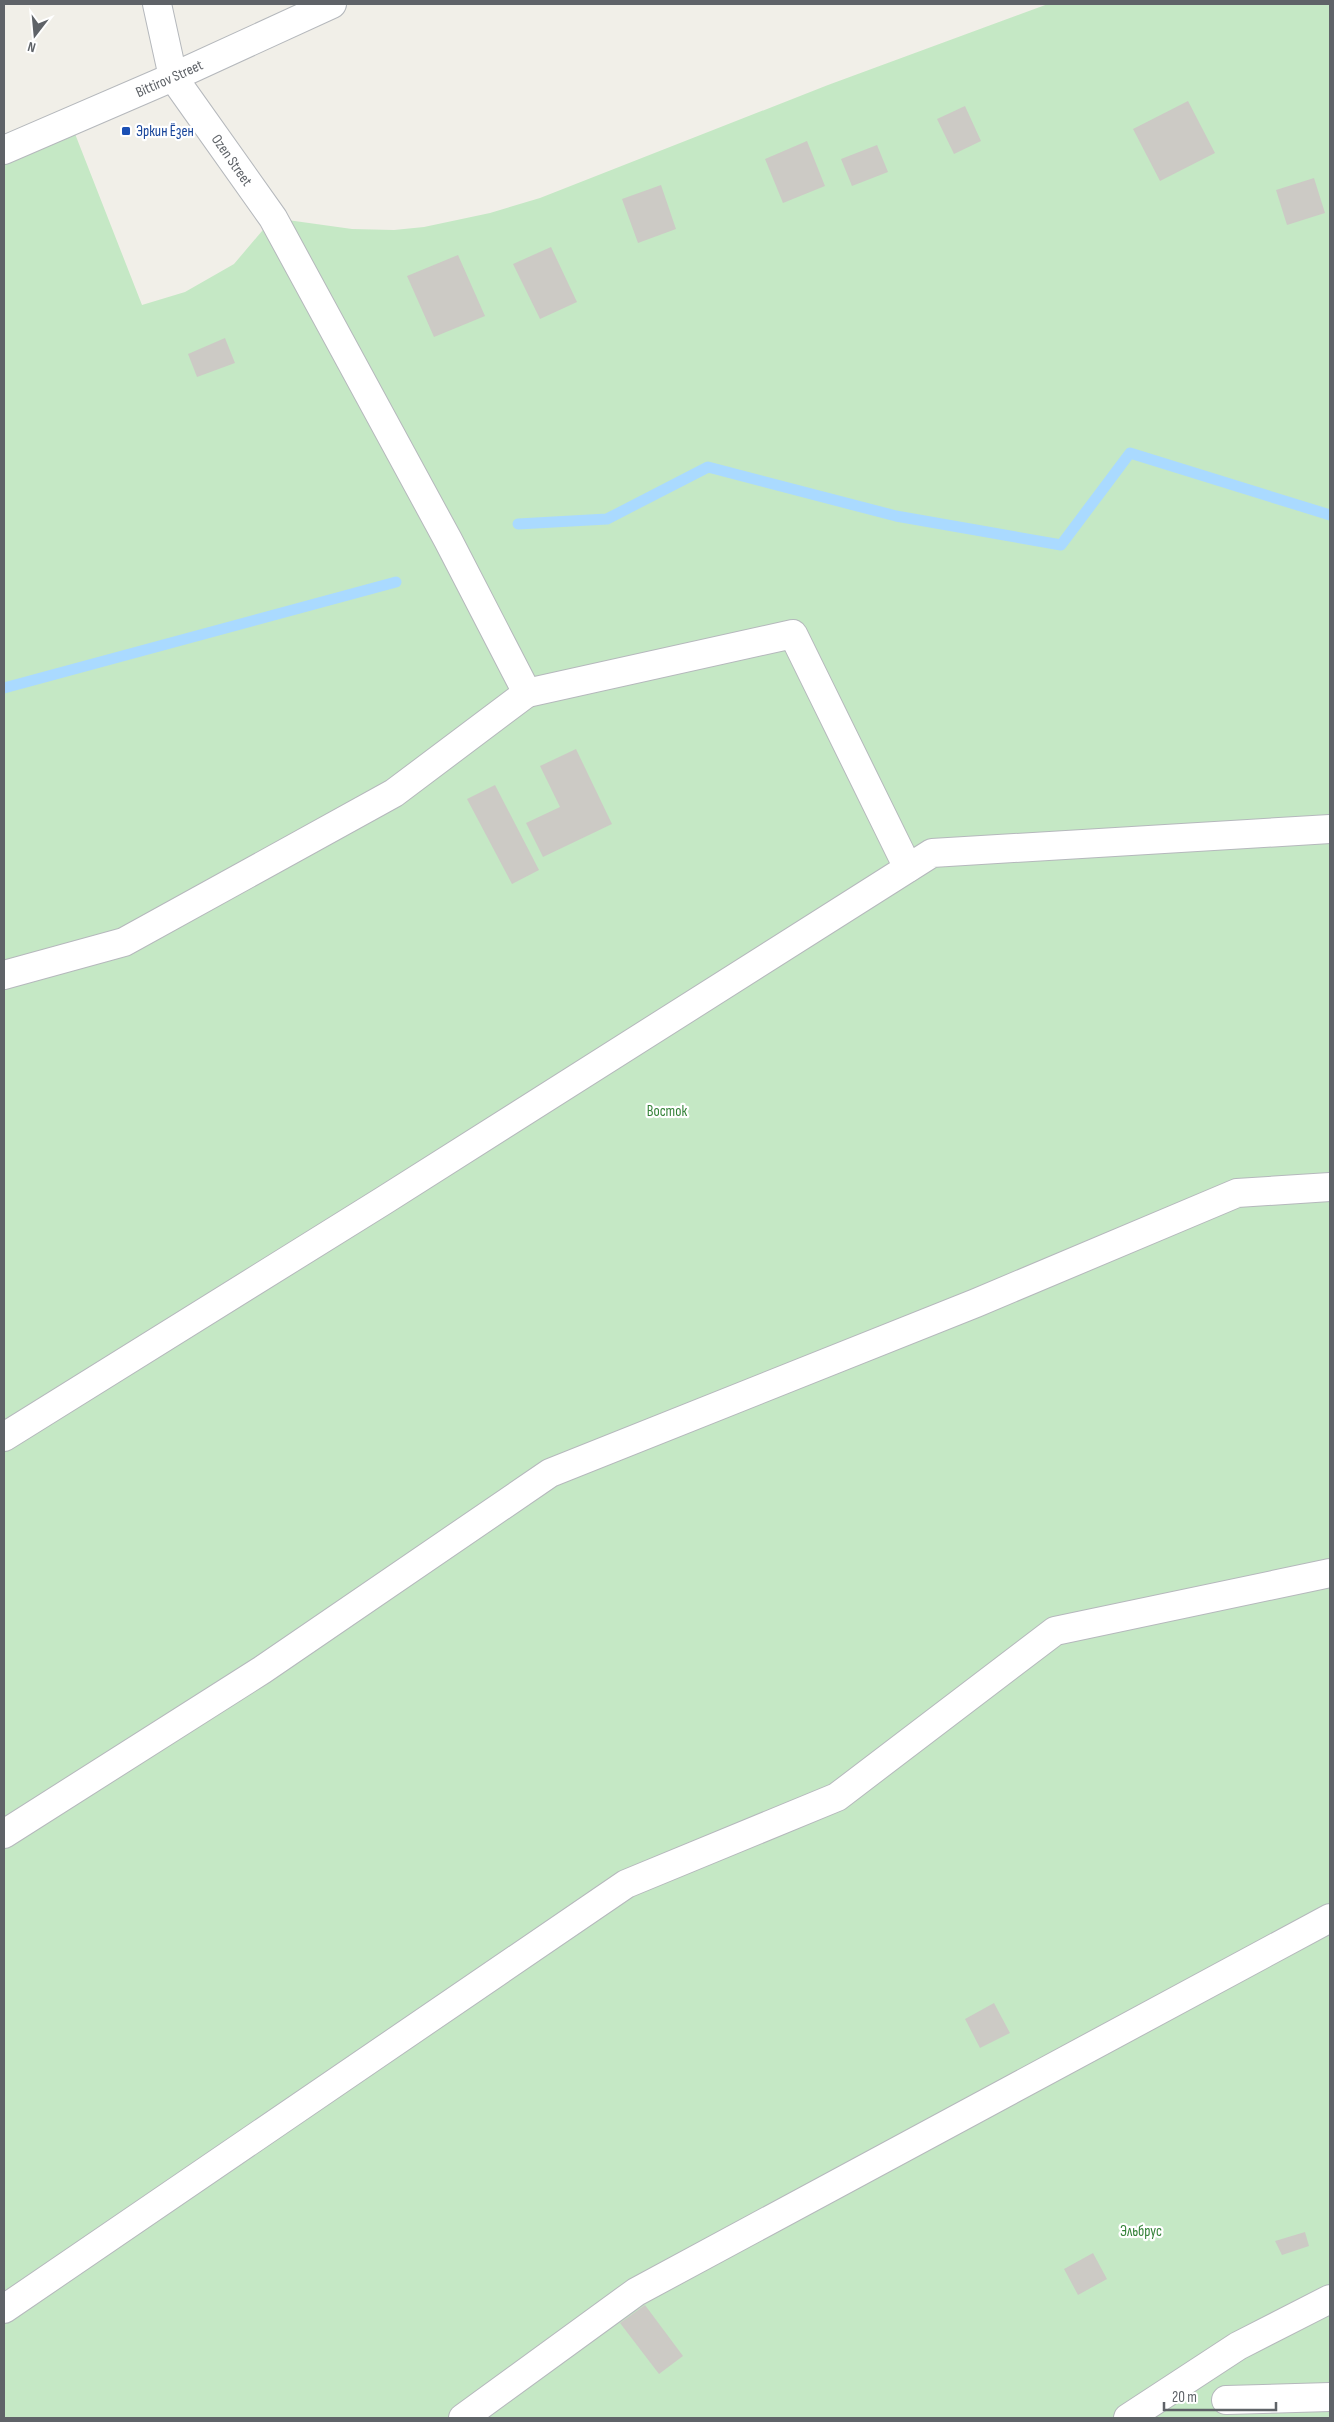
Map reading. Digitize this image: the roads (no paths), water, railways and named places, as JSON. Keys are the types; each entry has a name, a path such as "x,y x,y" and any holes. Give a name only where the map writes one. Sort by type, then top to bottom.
{"street":[{"path":"157,4 173,77"},
{"name":"Bittirov Street","path":"4,150 173,77 332,4"},
{"name":"Ozen Street","path":"173,77 273,218 448,540 527,693"},
{"path":"4,976 124,942 394,792 527,693 793,634 908,868"},
{"path":"4,1437 383,1202 932,853 1330,830"},
{"path":"4,1834 262,1670 550,1473 976,1303 1237,1193 1330,1187"},
{"path":"4,2309 626,1884 837,1797 1055,1631 1330,1573"},
{"path":"462,2418 636,2292 1330,1918"},
{"path":"1128,2418 1238,2346 1330,2299"},
{"path":"1226,2400 1330,2397"}],"waterway":[{"path":"518,524 607,519 708,467 896,516 1061,545 1130,453 1330,515"},
{"path":"4,688 396,582"}],"place":[{"name":"Эркин Ёзен","path":"126,131"}],"park label":[{"name":"Восток","path":"667,1111"},
{"name":"Эльбрус","path":"1141,2231"}]}
